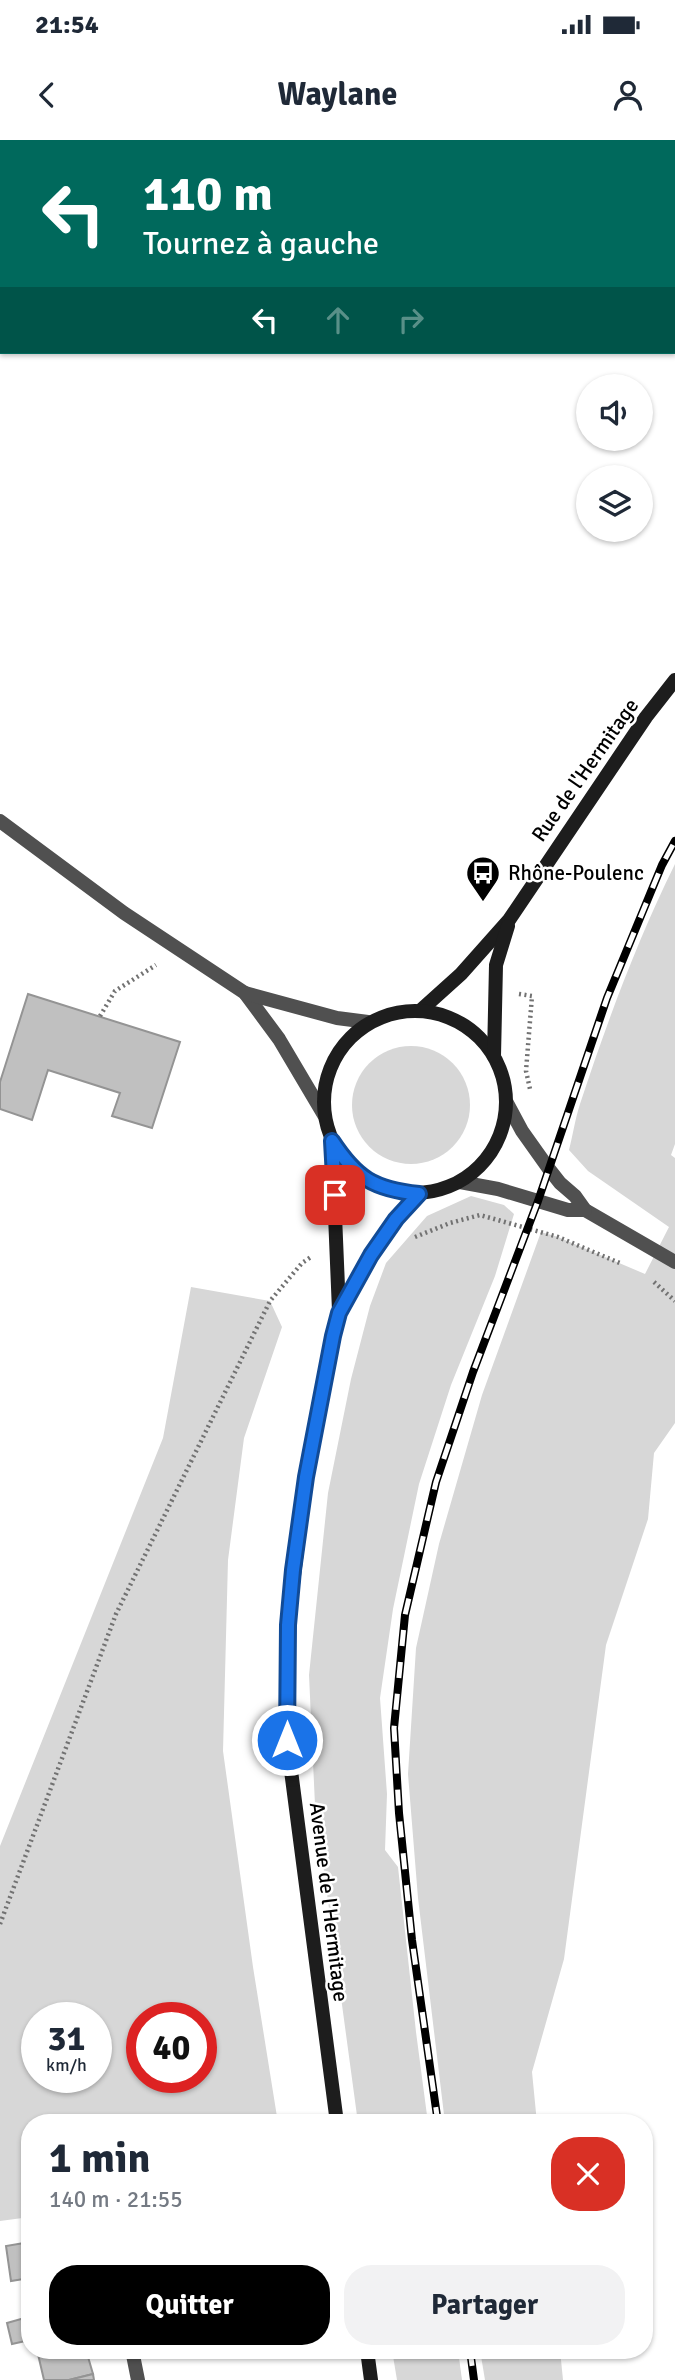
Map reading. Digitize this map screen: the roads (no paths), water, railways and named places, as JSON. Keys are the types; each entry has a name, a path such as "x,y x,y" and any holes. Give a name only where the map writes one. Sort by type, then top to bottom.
{"street":[{"name":"Rue de l'Hermitage","path":"421,1010 461,974 509,920 646,717 675,680"},
{"path":"0,821 124,913 245,993 337,1018 368,1022"},
{"name":"Rue de l'Hermitage","path":"494,1056 496,965 509,920"},
{"path":"245,993 279,1039 324,1115 332,1141 347,1163 367,1181 392,1191 419,1194 460,1182 476,1171 488,1157 501,1131 507,1103"},
{"path":"324,1115 324,1088 332,1062 348,1040 368,1022 394,1013 421,1010 443,1014 463,1024 481,1038 501,1071 507,1103 522,1130 560,1183 575,1196 585,1210 675,1262"},
{"name":"Avenue de l'Hermitage","path":"332,1141 339,1313 306,1477 293,1570 288,1625 287,1727 336,2114"},
{"path":"460,1182 498,1189 568,1210 585,1210"},
{"name":"Avenue de l'Hermitage","path":"339,1313 371,1255 396,1219 419,1194"},
{"path":"134,2359 138,2380"},
{"path":"368,2359 371,2380"}],"railway":[{"path":"437,2114 412,1940 399,1813 394,1728 405,1615 436,1482 473,1372 538,1201 607,998 662,865 675,841"},
{"path":"471,2359 474,2380"}],"place":[{"name":"Rhône-Poulenc","path":"483,903"}]}
